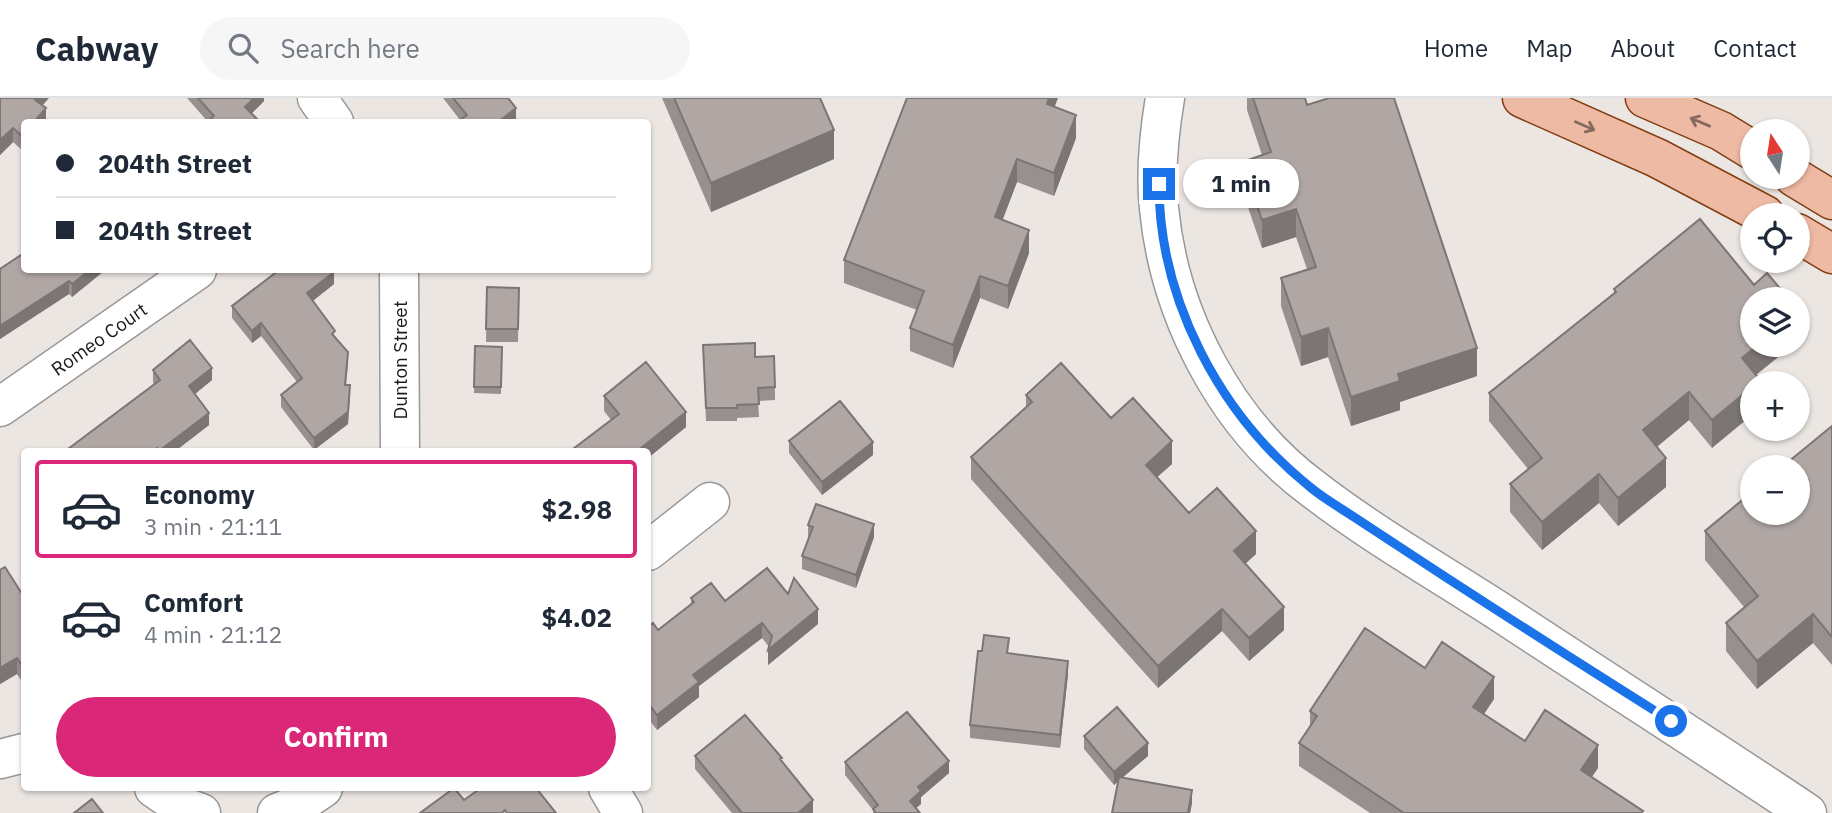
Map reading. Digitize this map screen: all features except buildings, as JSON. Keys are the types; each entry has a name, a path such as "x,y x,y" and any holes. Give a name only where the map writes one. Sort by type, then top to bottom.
{"main road":[{"path":"1522,98 1657,158 1742,203"},
{"path":"1645,98 1721,131 1740,143"},
{"path":"1810,187 1832,201"},
{"path":"1810,241 1832,254"}],"street":[{"path":"317,98 332,119"},
{"path":"1165,98 1158,136 1159,207 1166,257 1191,333 1229,401 1263,444 1310,488 1671,721 1807,813"},
{"name":"Romeo Court","path":"0,407 193,273"},
{"name":"Dunton Street","path":"399,273 400,448"},
{"path":"651,549 710,502"},
{"path":"0,759 21,754"},
{"path":"159,791 179,805 201,813"},
{"path":"276,813 299,804 318,791"},
{"path":"610,791 623,813"}],"route":[{"path":"1159,184 1159,207 1166,257 1191,333 1229,401 1263,444 1310,488 1671,721"}]}
